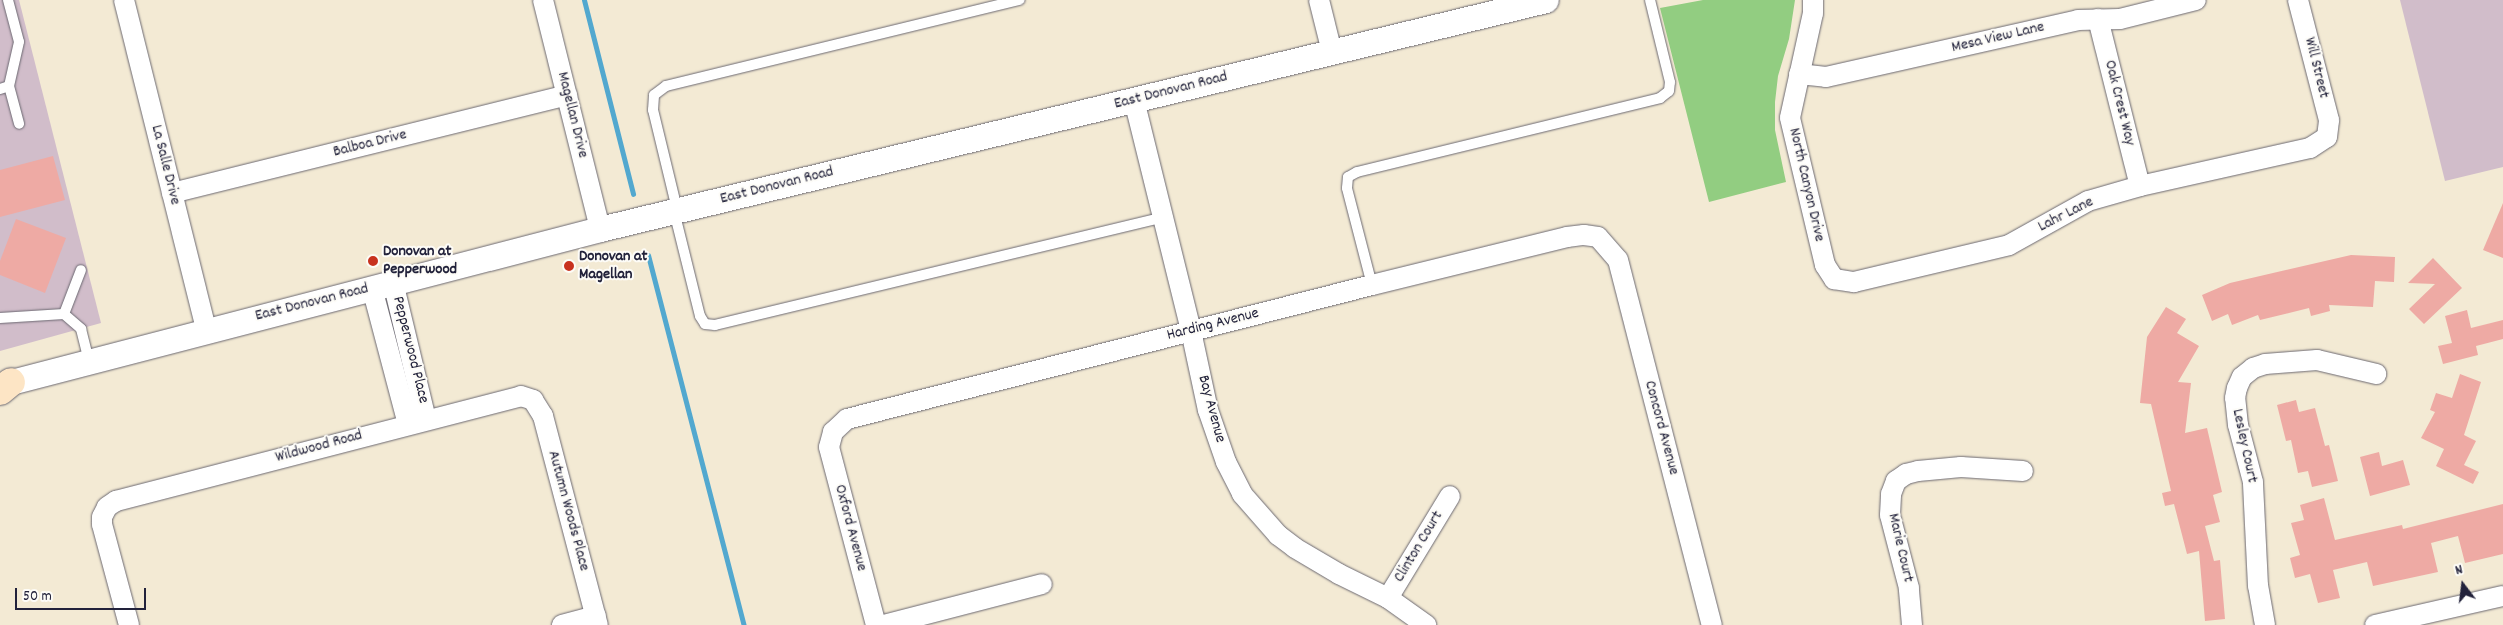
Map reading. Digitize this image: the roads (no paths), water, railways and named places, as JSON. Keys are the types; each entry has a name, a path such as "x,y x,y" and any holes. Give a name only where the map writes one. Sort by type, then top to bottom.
{"street":[{"name":"La Salle Drive","path":"124,0 206,330"},
{"name":"Magellan Drive","path":"543,0 600,229"},
{"path":"1320,0 1332,52"},
{"name":"East Donovan Road","path":"4,384 600,229 1546,0"},
{"name":"North Canyon Drive","path":"1813,0 1813,13 1790,118 1825,265 1834,279"},
{"name":"Mesa View Lane","path":"1799,74 1826,77 2078,20 2120,19 2196,0"},
{"name":"Will Street","path":"2298,0 2328,120 2327,137"},
{"name":"Oak Crest Way","path":"2098,19 2140,186"},
{"name":"Balboa Drive","path":"172,193 567,95"},
{"name":"Bay Avenue","path":"1134,100 1164,217 1208,410 1226,462 1242,494 1278,535 1294,548 1339,574 1388,598 1426,625"},
{"name":"Lahr Lane","path":"1834,279 1854,282 2009,245 2088,202 2140,186 2310,148 2327,137"},
{"name":"Harding Avenue","path":"833,432 847,419 1191,331 1567,237 1584,235 1598,237"},
{"name":"Concord Avenue","path":"1598,237 1618,260 1712,625"},
{"name":"Pepperwood Place","path":"383,285 417,421"},
{"name":"Lesley Court","path":"2265,625 2258,586 2253,482 2238,425 2235,398 2237,388 2242,377 2253,368 2265,364 2317,360 2376,374"},
{"name":"Wildwood Road","path":"129,625 102,524 102,516 107,507 116,501 417,421 521,396 533,400"},
{"name":"Autumn Woods Place","path":"533,400 543,416 597,621"},
{"name":"Oxford Avenue","path":"833,432 829,447 876,625"},
{"name":"Marie Court","path":"1912,625 1909,588 1890,515 1890,494 1896,481 1918,471 1961,467 2023,471"},
{"name":"Clinton Court","path":"1388,598 1450,496"},
{"path":"884,625 1042,584"},
{"path":"2375,625 2503,596"},
{"path":"562,625 597,621"}],"lane":[{"path":"8,0 19,42 4,87 19,124"},
{"path":"1020,0 666,86 654,95 653,110 700,316 705,324 715,325 1164,217"},
{"path":"1372,285 1347,188 1348,177 1357,172 1660,98 1668,92 1670,82 1650,0"},
{"path":"64,314 81,270"},
{"path":"0,318 64,314 80,329 89,361"}],"waterway":[{"path":"584,0 633,194"},
{"path":"648,255 744,625"}],"place":[{"name":"Donovan at Pepperwood","path":"373,261"},
{"name":"Donovan at Magellan","path":"569,266"}]}
